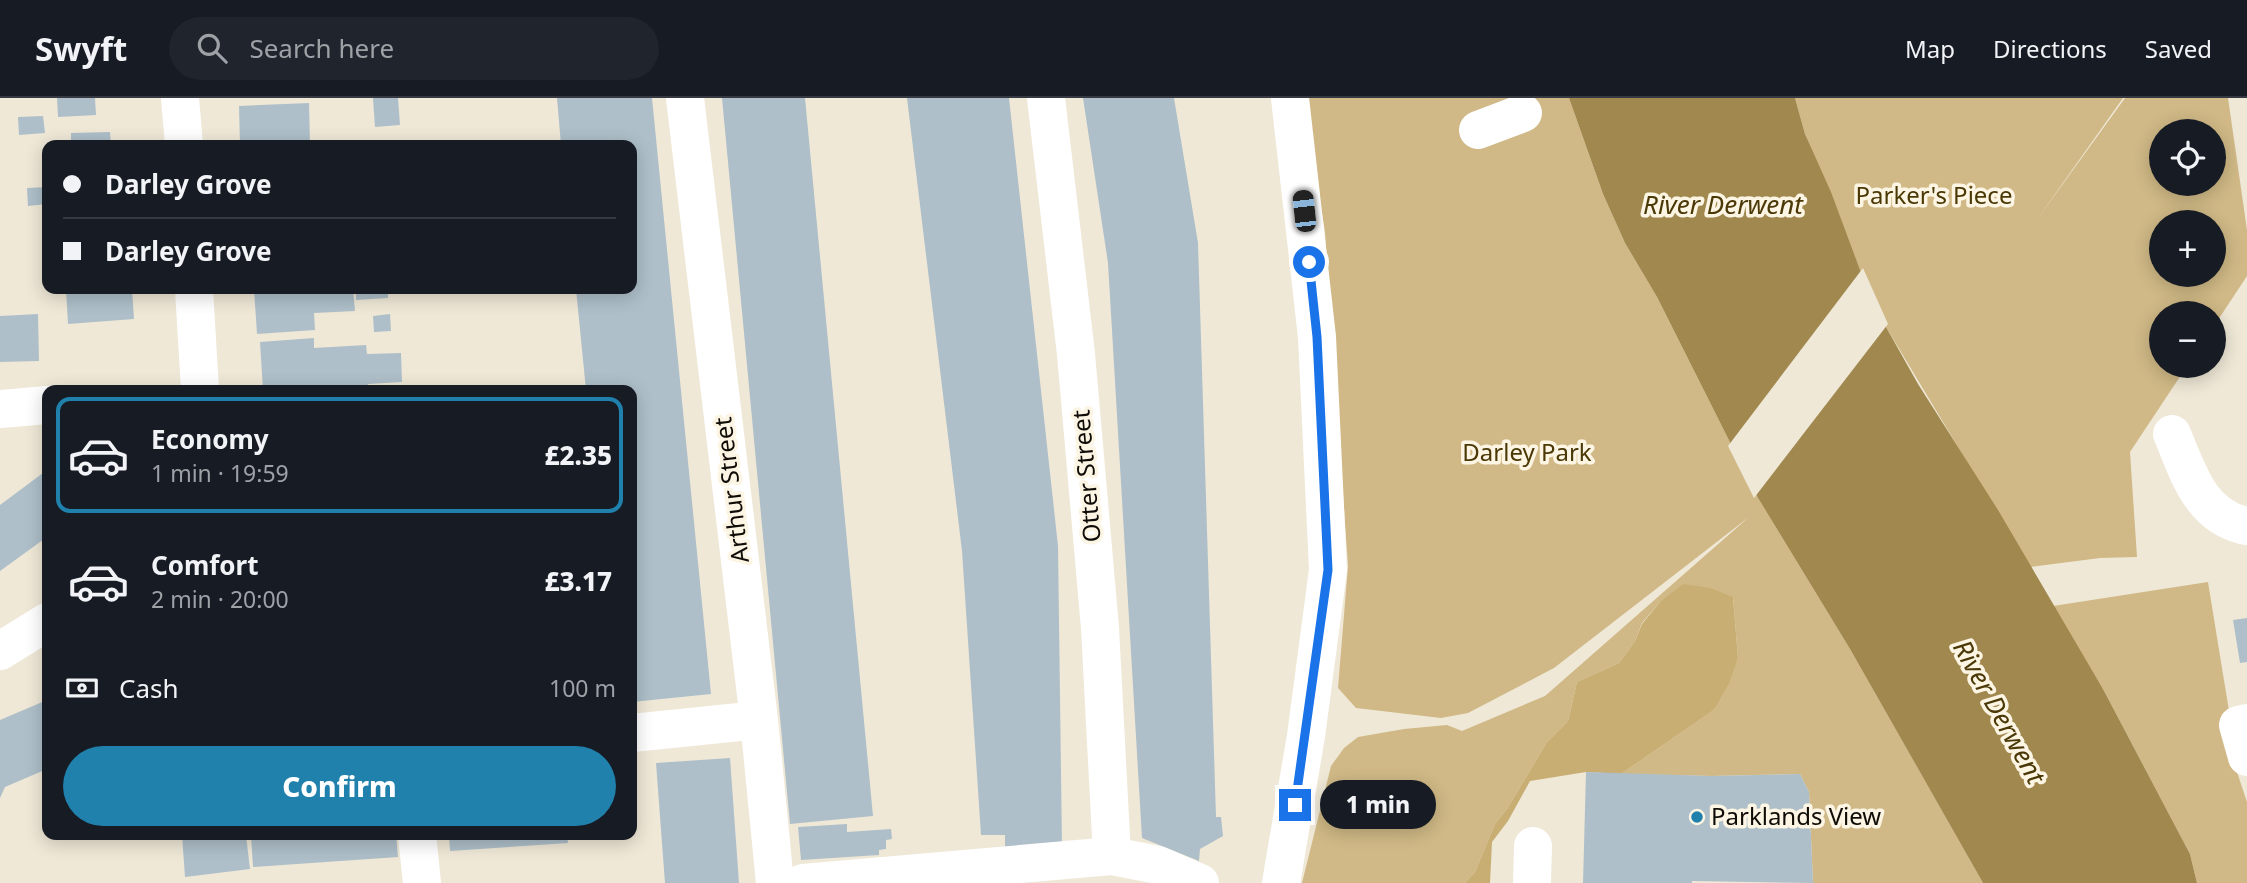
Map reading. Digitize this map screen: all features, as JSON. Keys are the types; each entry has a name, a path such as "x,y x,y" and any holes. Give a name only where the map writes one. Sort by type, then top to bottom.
{"street":[{"path":"180,98 184,140"},
{"name":"Arthur Street","path":"685,98 759,720 775,883"},
{"name":"Otter Street","path":"1046,98 1076,355 1100,628 1112,856"},
{"path":"1281,883 1308,723 1328,570 1317,337 1290,98"},
{"path":"1478,130 1523,113"},
{"path":"194,294 200,385"},
{"path":"0,409 42,405"},
{"path":"2172,434 2197,493 2215,513 2247,526"},
{"path":"0,651 42,625"},
{"path":"637,732 759,720"},
{"path":"2247,723 2238,725 2247,757"},
{"path":"418,840 422,883"},
{"path":"803,883 1112,856 1158,865 1200,883"}],"green space":[{"name":"Darley Park","path":"1304,98 1569,98 1603,194 1625,243 1657,297 1758,498 1850,649 1983,883 1813,883 1809,792 1800,774 1621,774 1714,710 1738,658 1733,597 1660,602 1642,623 1635,641 1619,663 1577,682 1568,721 1547,742 1507,809 1495,824 1475,872 1465,883 1302,883 1331,766 1344,748 1358,737 1404,729 1447,725 1462,731 1545,696 1749,517 1554,668 1468,713 1441,718 1356,708 1338,688 1348,566 1325,232"},
{"name":"Parker's Piece","path":"1795,98 2123,98 2036,221 2125,98 2228,98 2247,230 2247,276 2226,308 2226,301 2149,301 2149,378 2179,378 2130,452 2137,557 2100,558 2030,567 1886,327 1863,278 1805,134"},
{"path":"2208,582 2229,711 2223,713 2228,745 2247,802 2247,883 2197,883 2190,854 2103,689 2053,606"}],"shaded area":[{"path":"1683,584 1710,588 1733,597 1738,658 1729,683 1714,710 1621,774 1586,772 1530,781 1508,821 1492,842 1490,883 1465,883 1475,872 1495,824 1507,809 1547,742 1568,721 1577,682 1619,663 1635,641 1642,624 1660,602"}],"water":[{"name":"River Derwent","path":"1569,98 1795,98 1805,134 1831,192 1863,278 1886,327 2103,689 2190,854 2197,883 1983,883 1850,649 1758,498 1657,297 1625,243 1603,194"}],"pier":[{"path":"1863,268 1888,324 1754,498 1728,446"}],"building":[{"path":"57,98 95,98 96,115 58,117"},
{"path":"373,98 398,98 400,125 375,127"},
{"path":"557,98 652,98 711,694 637,701 637,385 586,385 576,294 637,294 637,140 561,140"},
{"path":"722,98 805,98 873,816 790,824"},
{"path":"907,98 1009,98 1058,546 1062,847 1005,849 1005,835 981,835 962,551"},
{"path":"1083,98 1174,98 1198,243 1216,817 1221,817 1223,836 1200,849 1199,861 1142,838 1108,263"},
{"path":"309,103 310,140 240,140 239,106"},
{"path":"43,116 45,133 19,135 18,117"},
{"path":"110,132 111,140 71,140 71,133"},
{"path":"42,187 42,205 28,206 27,188"},
{"path":"66,294 132,294 134,319 68,324"},
{"path":"254,294 353,294 355,311 314,313 315,330 257,334"},
{"path":"356,294 388,294 388,298 356,300"},
{"path":"38,314 39,361 0,362 0,316"},
{"path":"390,314 391,331 374,332 373,316"},
{"path":"314,338 314,348 366,345 367,354 401,353 402,382 368,385 263,385 260,342"},
{"path":"42,474 42,541 0,571 0,505"},
{"path":"2247,618 2247,662 2240,663 2233,620"},
{"path":"42,702 42,771 5,787 0,798 0,720"},
{"path":"730,758 739,883 665,883 656,763"},
{"name":"Parklands View","path":"1586,772 1711,776 1800,774 1809,792 1813,883 1583,883"},
{"path":"847,824 847,832 891,829 892,839 886,840 886,849 879,850 879,855 801,860 798,827"},
{"path":"182,840 247,840 250,869 185,877"},
{"path":"251,840 396,840 398,857 253,867"},
{"path":"449,840 568,840 568,843 450,851"}],"place":[{"name":"Parklands View","path":"1697,817"}],"route":[{"path":"1295,805 1328,570 1317,337 1309,262"}]}
